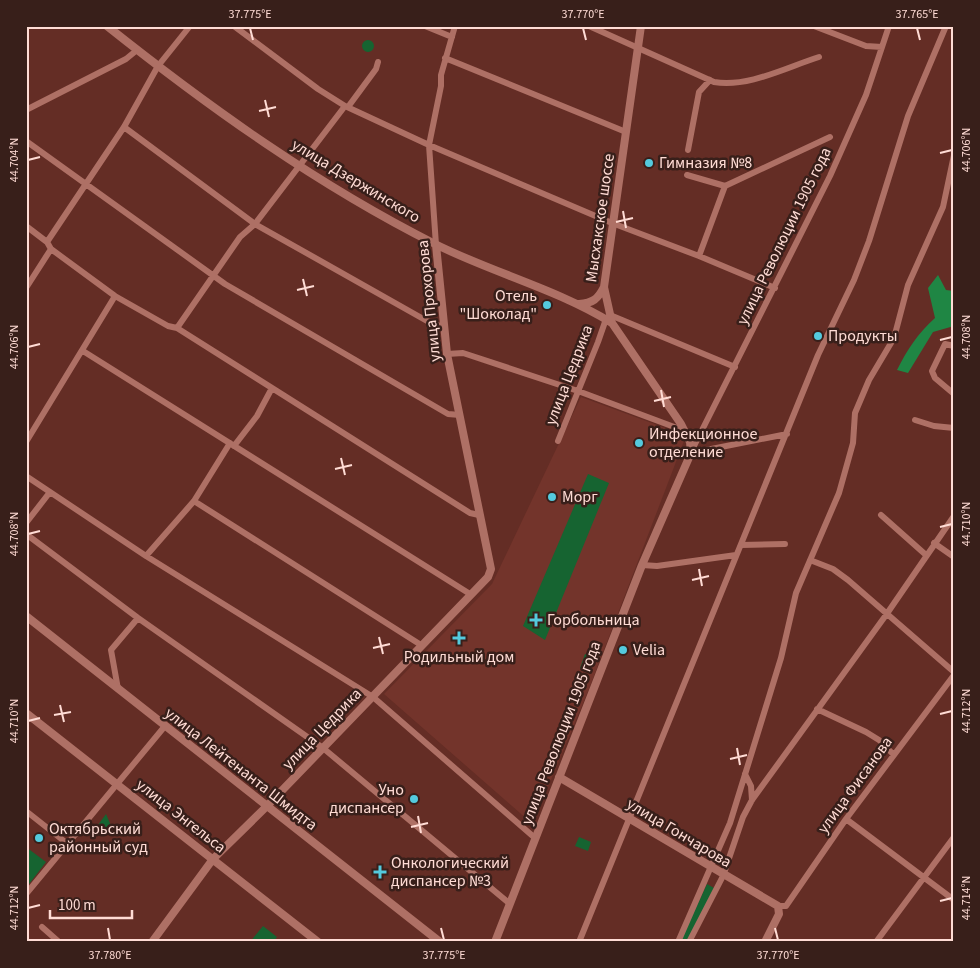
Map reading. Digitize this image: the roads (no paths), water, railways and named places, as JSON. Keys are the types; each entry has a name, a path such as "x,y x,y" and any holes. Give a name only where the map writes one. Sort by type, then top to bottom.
{"street":[{"name":"улица Дзержинского","path":"107,26 158,66 299,166 436,244 579,304 609,319 735,367"},
{"path":"47,242 124,127 158,66 190,26"},
{"path":"234,26 346,107 612,223 699,256 775,288"},
{"path":"425,26 452,37"},
{"name":"улица Прохорова","path":"455,26 445,58 430,145 436,244 447,354 479,515 490,560"},
{"path":"589,26 710,80 726,84 759,77 819,57"},
{"name":"Мысхакское шоссе","path":"641,26 604,287 609,319 685,431 690,442 691,451"},
{"path":"814,26 866,46 882,47"},
{"name":"улица Революции 1905 года","path":"495,942 642,565 691,451 775,288 850,132 866,95 889,26"},
{"path":"579,942 818,355 857,272 908,116 946,26"},
{"path":"26,110 126,59 137,50"},
{"path":"445,58 626,132"},
{"path":"177,328 215,276 240,237 255,224 376,69 378,62"},
{"path":"688,150 700,92 710,80"},
{"path":"124,127 255,224 427,321 443,327"},
{"path":"687,176 725,186 830,137"},
{"path":"26,141 225,284 448,414 460,415"},
{"path":"678,942 712,868 730,823 781,658 796,593 839,493 853,443 855,413 869,380 894,338 908,285 944,207 954,155"},
{"path":"699,256 725,186"},
{"path":"26,226 47,242 51,249 115,296 168,326 177,328 470,512 479,515"},
{"path":"26,288 51,249"},
{"path":"438,268 442,255 458,254"},
{"path":"579,304 593,302 600,295 604,287"},
{"path":"26,442 115,296"},
{"name":"улица Цедрика","path":"558,440 609,319"},
{"path":"954,346 945,344 932,370 935,378 954,394"},
{"path":"83,351 470,594"},
{"path":"447,354 463,353 578,391 685,431"},
{"path":"146,556 194,501 232,444 257,416 272,388"},
{"path":"915,420 934,426 954,428"},
{"path":"691,451 786,434"},
{"path":"698,437 698,446 705,449"},
{"path":"26,476 146,556 373,696 535,838"},
{"path":"26,522 50,492"},
{"path":"194,501 421,645"},
{"path":"881,515 926,555"},
{"path":"689,942 723,876 743,817 752,800 886,615 954,516"},
{"path":"26,534 138,618 323,748 510,904"},
{"path":"934,543 954,557"},
{"path":"741,545 786,544"},
{"path":"642,565 657,566 736,554"},
{"name":"улица Цедрика","path":"152,942 213,859 267,806 488,577 491,569 490,560"},
{"path":"810,560 833,569 871,599 886,615 954,674"},
{"name":"улица Лейтенанта Шмидта","path":"26,616 440,942"},
{"path":"118,689 111,650 138,618"},
{"name":"улица Фисанова","path":"765,942 780,911 954,674"},
{"path":"817,709 866,732 879,740 894,755"},
{"name":"улица Энгельса","path":"26,714 318,942"},
{"path":"26,894 54,858 69,845 165,726"},
{"path":"745,774 751,786 752,800"},
{"name":"улица Гончарова","path":"559,777 712,868 780,911"},
{"path":"26,811 69,845"},
{"path":"846,819 954,900"},
{"path":"876,942 954,837"},
{"path":"42,928 59,942"}],"place":[{"name":"Гимназия №8","path":"649,163"},
{"name":"Отель \"Шоколад\"","path":"547,305"},
{"name":"Продукты","path":"818,336"},
{"name":"Инфекционное отделение","path":"639,443"},
{"name":"Морг","path":"552,497"},
{"name":"Горбольница","path":"536,620"},
{"name":"Родильный дом","path":"459,638"},
{"name":"Velia","path":"623,650"},
{"name":"Уно диспансер","path":"414,799"},
{"name":"Октябрьский районный суд","path":"39,838"},
{"name":"Онкологический диспансер №3","path":"380,872"}]}
